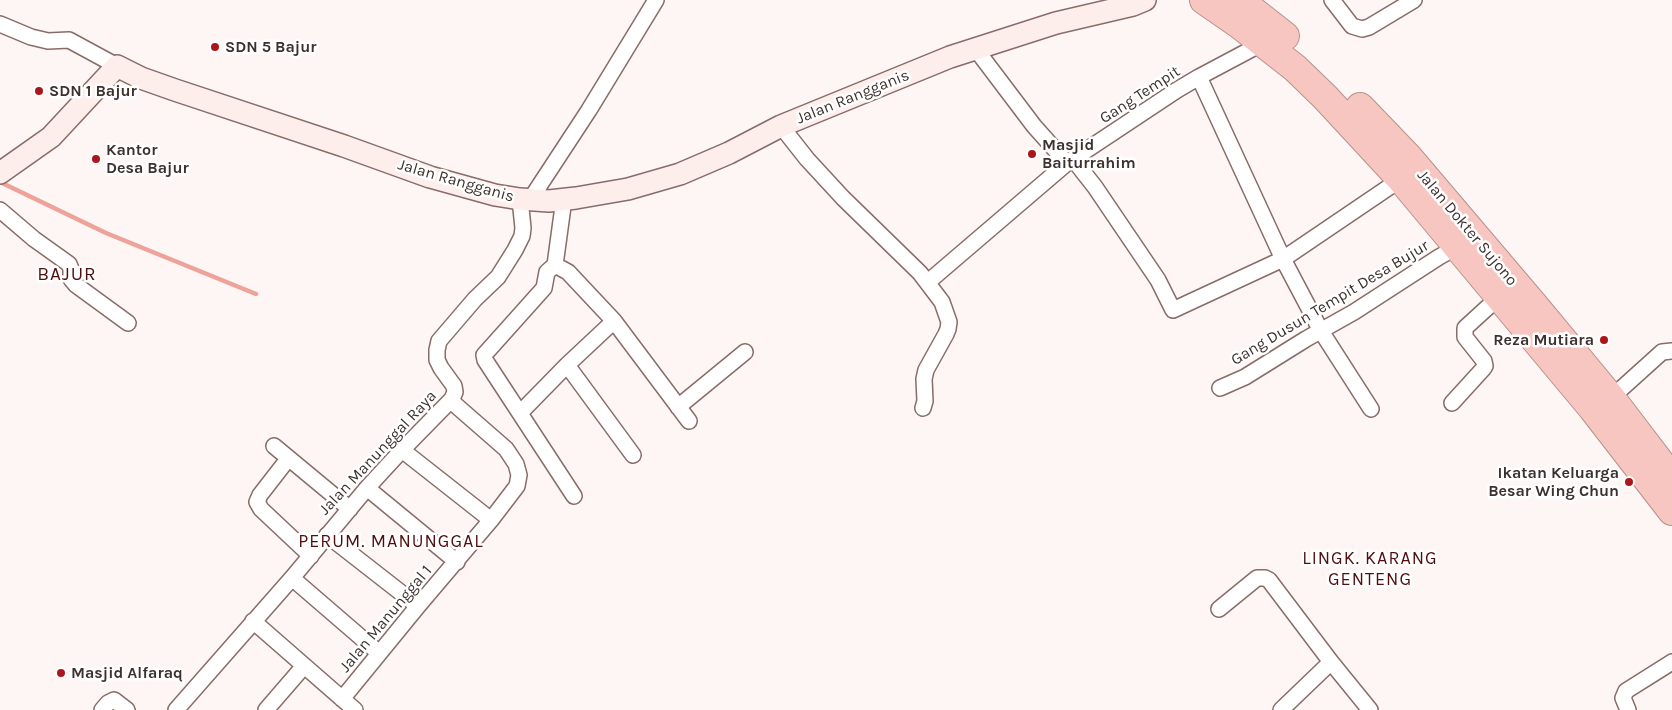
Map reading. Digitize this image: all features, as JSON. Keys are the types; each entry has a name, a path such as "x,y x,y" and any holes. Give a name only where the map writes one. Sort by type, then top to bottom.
{"highway":[{"path":"1223,2 1263,44 1295,68 1325,98 1401,179 1500,296 1525,311 1622,446 1672,511"},
{"name":"Jalan Dokter Sujono","path":"1223,2 1300,48 1353,99 1409,158 1525,311 1611,398 1672,478"}],"street":[{"path":"525,200 589,110 656,0"},
{"name":"Jalan Rangganis","path":"117,66 141,78 430,177 495,195 525,200 549,201 628,189 680,174 729,153 781,126 976,48 1056,23 1133,5 1145,0"},
{"path":"1332,0 1352,26 1359,29 1369,27 1414,0"},
{"path":"0,24 48,42 69,40 117,66 51,137 1,172"},
{"name":"Gang Tempit","path":"928,282 1070,161 1199,77 1263,44"},
{"path":"976,48 1034,126 1095,187 1158,280 1172,310 1284,259 1401,179"},
{"path":"1199,77 1284,259 1321,331 1370,409"},
{"path":"781,126 842,198 861,218 901,253 928,282 942,302 949,322 946,334 926,370 923,408"},
{"path":"564,199 556,264 547,272 544,288 484,355 485,360 574,496"},
{"name":"Jalan Manunggal Raya","path":"176,710 311,556 367,488 451,401 455,394 454,386 439,364 437,350 439,341 475,299 498,277 515,250 523,228 525,200"},
{"path":"0,210 34,239 69,264 71,279 76,285 128,323"},
{"name":"Gang Dusun Tempit Desa Bujur","path":"1220,388 1245,377 1457,247"},
{"path":"556,264 568,272 614,321 689,422"},
{"path":"1452,403 1485,366 1484,360 1465,337 1465,328 1500,296"},
{"path":"520,413 614,321"},
{"path":"1611,398 1662,352 1672,351"},
{"path":"678,407 745,352"},
{"path":"567,365 633,455"},
{"name":"Jalan Manunggal 1","path":"342,699 418,606 457,562 517,486 519,475 516,464 506,449 451,401"},
{"path":"274,446 350,509"},
{"path":"402,450 491,520"},
{"path":"288,459 260,495 257,502 260,509 311,556"},
{"path":"367,488 457,562"},
{"path":"327,535 418,606"},
{"path":"292,578 379,653"},
{"path":"1219,609 1258,578 1267,579 1273,583 1331,662 1370,710"},
{"path":"253,621 355,710"},
{"path":"1281,710 1331,662"},
{"path":"1628,710 1623,698 1627,689 1672,662"},
{"path":"266,710 304,666"},
{"path":"102,710 108,703 114,700 127,710"}],"waterway":[{"path":"0,182 106,233 256,294"}],"place":[{"name":"SDN 5 Bajur","path":"215,47"},
{"name":"SDN 1 Bajur","path":"39,91"},
{"name":"Masjid Baiturrahim","path":"1032,154"},
{"name":"Kantor Desa Bajur","path":"96,159"},
{"name":"Reza Mutiara","path":"1604,340"},
{"name":"Ikatan Keluarga Besar Wing Chun","path":"1629,482"},
{"name":"Masjid Alfaraq","path":"61,673"}],"district":[{"name":"BAJUR","path":"67,275"},
{"name":"PERUM. MANUNGGAL","path":"391,542"},
{"name":"LINGK. KARANG GENTENG","path":"1370,569"}]}
